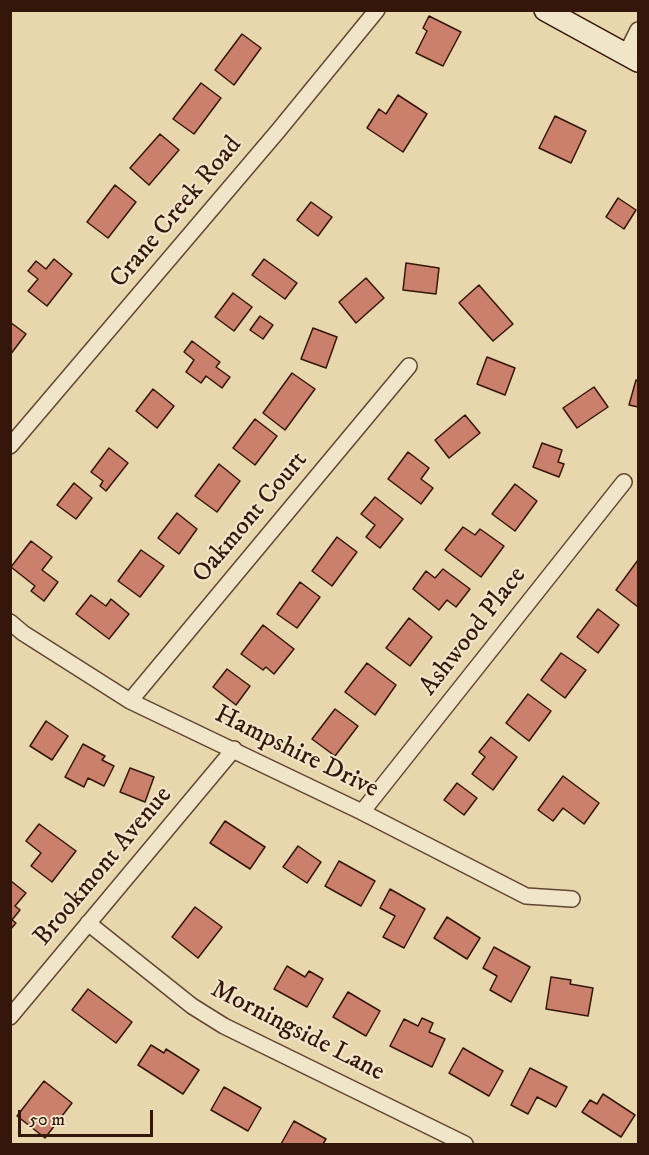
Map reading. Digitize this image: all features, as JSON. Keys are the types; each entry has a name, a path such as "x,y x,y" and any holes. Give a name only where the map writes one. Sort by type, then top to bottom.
{"street":[{"name":"Crane Creek Road","path":"10,446 278,131 377,10"},
{"path":"545,10 632,58 639,30"},
{"name":"Oakmont Court","path":"130,701 409,366"},
{"name":"Ashwood Place","path":"362,812 624,482"},
{"name":"Hampshire Drive","path":"10,622 23,633 130,701 362,812 526,896 572,899"},
{"name":"Brookmont Avenue","path":"10,1017 234,749"},
{"name":"Morningside Lane","path":"88,923 192,1006 224,1026 465,1144"}],"building":[{"path":"429,16 461,32 443,66 416,53 427,31 423,28"},
{"path":"242,34 261,48 234,85 215,70"},
{"path":"201,83 221,98 194,134 173,119"},
{"path":"398,95 427,114 403,152 367,128 379,109 386,114"},
{"path":"555,116 586,131 571,163 539,148"},
{"path":"160,134 179,150 149,185 130,168"},
{"path":"115,185 136,202 108,238 87,222"},
{"path":"618,198 636,210 624,229 606,217"},
{"path":"311,202 332,217 318,236 297,220"},
{"path":"54,259 72,274 47,306 28,291 38,279 28,271 36,261 46,269"},
{"path":"264,259 297,283 285,299 252,275"},
{"path":"406,263 439,268 436,294 403,290"},
{"path":"366,278 384,298 356,323 339,302"},
{"path":"479,285 513,324 493,341 459,303"},
{"path":"233,293 252,307 234,331 215,317"},
{"path":"260,316 273,325 263,339 250,330"},
{"path":"10,322 26,334 10,355"},
{"path":"313,328 337,337 326,368 301,359"},
{"path":"192,341 220,362 216,367 230,377 222,388 206,376 201,383 186,372 194,360 184,352"},
{"path":"487,357 515,368 505,395 477,384"},
{"path":"292,373 315,389 285,430 263,413"},
{"path":"636,380 638,381 638,407 629,405"},
{"path":"594,387 608,407 577,428 563,408"},
{"path":"153,389 174,406 157,428 136,411"},
{"path":"465,415 480,433 449,458 435,440"},
{"path":"255,419 277,436 255,465 233,448"},
{"path":"542,443 562,450 558,462 564,464 559,477 533,467"},
{"path":"109,448 128,463 106,491 100,486 103,481 91,472"},
{"path":"408,452 429,468 421,479 433,488 421,504 388,479"},
{"path":"219,464 240,481 217,512 195,496"},
{"path":"74,483 92,498 76,519 57,505"},
{"path":"515,484 537,501 515,531 492,514"},
{"path":"375,497 403,519 380,548 366,537 375,525 361,514"},
{"path":"177,513 197,529 179,554 158,538"},
{"path":"463,527 475,535 480,529 504,546 481,577 445,550"},
{"path":"337,537 357,552 332,586 312,571"},
{"path":"31,541 52,557 42,570 58,582 44,601 31,591 35,586 11,567"},
{"path":"141,550 164,566 140,597 118,581"},
{"path":"638,560 638,607 616,590"},
{"path":"443,569 470,589 456,607 447,600 439,610 413,589 426,571 435,578"},
{"path":"300,582 320,597 297,628 277,614"},
{"path":"91,595 106,606 111,599 129,614 109,639 76,614"},
{"path":"598,609 619,625 598,653 577,637"},
{"path":"409,618 432,637 410,666 386,648"},
{"path":"263,625 294,649 274,674 266,667 263,670 241,654"},
{"path":"561,653 586,670 565,698 541,680"},
{"path":"367,663 396,685 375,715 345,692"},
{"path":"227,669 250,686 236,705 213,687"},
{"path":"528,694 551,711 529,741 506,723"},
{"path":"335,709 358,726 335,756 312,739"},
{"path":"46,721 68,736 52,760 30,746"},
{"path":"491,737 517,757 493,790 472,774 485,757 479,752"},
{"path":"83,744 105,756 102,760 114,766 104,786 88,778 84,787 65,777"},
{"path":"130,768 154,777 145,802 120,792"},
{"path":"563,776 599,803 584,824 563,808 553,821 538,810"},
{"path":"457,783 477,798 464,815 444,800"},
{"path":"225,821 265,847 250,869 210,843"},
{"path":"39,824 76,851 52,882 31,866 41,853 26,841"},
{"path":"298,846 321,862 307,883 283,867"},
{"path":"339,861 375,881 361,906 325,886"},
{"path":"11,881 26,893 15,906 20,910 12,920 16,923 10,930"},
{"path":"390,889 425,909 404,948 383,937 395,916 380,908"},
{"path":"195,907 222,927 198,958 172,937"},
{"path":"447,917 480,938 467,959 434,938"},
{"path":"494,947 530,967 511,1002 490,990 497,976 483,968"},
{"path":"287,966 305,977 309,971 323,979 307,1007 274,989"},
{"path":"551,977 571,980 570,984 593,988 588,1016 546,1009"},
{"path":"88,989 132,1022 116,1043 72,1010"},
{"path":"348,992 380,1011 366,1036 333,1017"},
{"path":"422,1018 433,1023 429,1032 445,1039 432,1067 390,1046 404,1019 418,1026"},
{"path":"151,1045 164,1053 166,1049 199,1070 183,1094 138,1065"},
{"path":"463,1048 503,1071 489,1096 449,1073"},
{"path":"530,1068 567,1087 556,1107 537,1097 528,1114 511,1105"},
{"path":"44,1081 72,1103 45,1138 17,1116"},
{"path":"224,1087 261,1108 248,1131 211,1110"},
{"path":"603,1094 635,1115 621,1137 582,1112 590,1100 597,1104"},
{"path":"294,1121 326,1139 323,1144 281,1144"}]}
